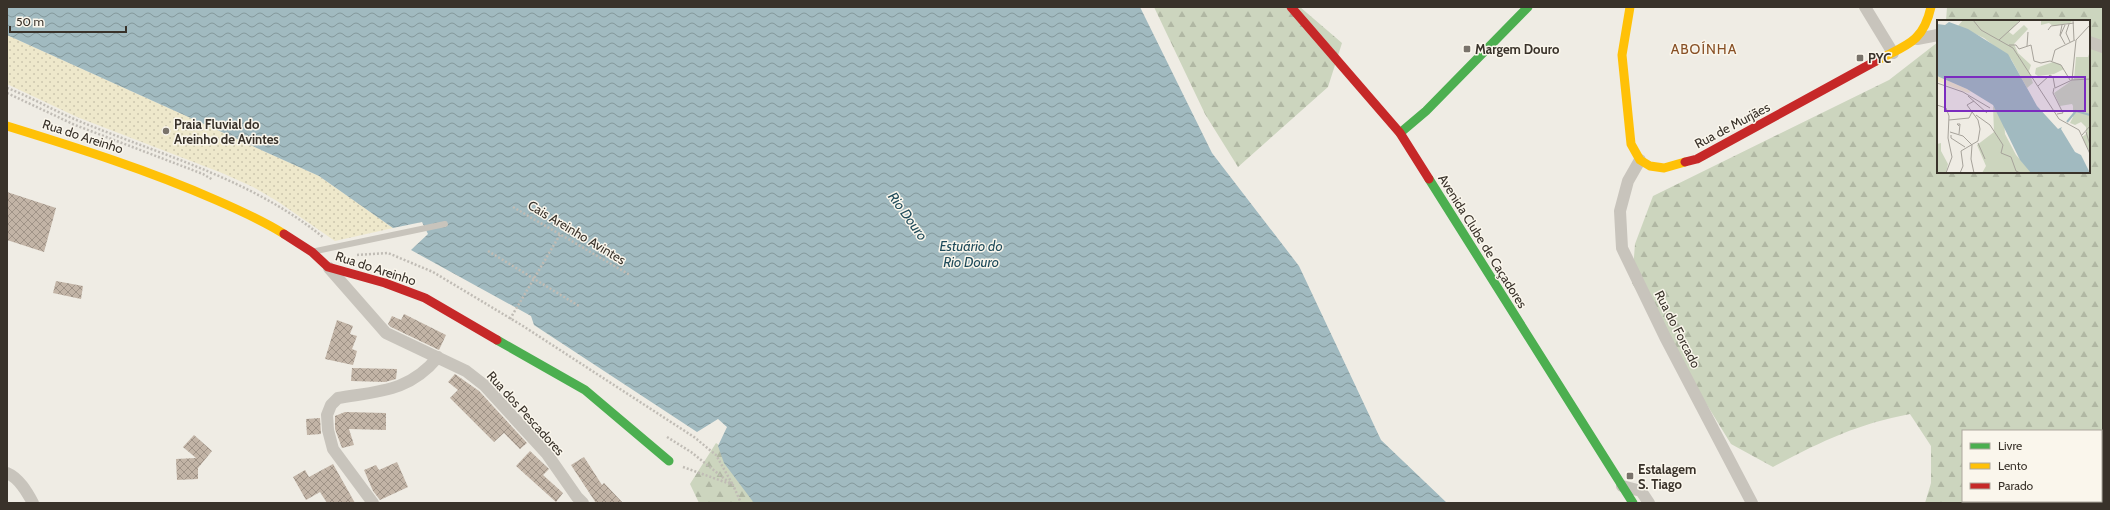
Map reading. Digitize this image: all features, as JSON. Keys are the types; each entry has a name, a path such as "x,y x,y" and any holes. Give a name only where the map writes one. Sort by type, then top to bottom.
{"main road":[{"name":"Avenida Clube de Caçadores","path":"1290,7 1400,133 1633,503"},
{"path":"1400,133 1426,111 1528,7"},
{"path":"1630,7 1622,55 1631,144 1640,160"},
{"path":"1917,39 1928,20 1931,7"},
{"name":"Rua de Murjães","path":"1640,160 1650,166 1664,168 1697,159 1917,39"},
{"name":"Rua do Areinho","path":"7,126 106,156 180,184 265,222 312,252 328,267 385,283 425,298 585,390 670,462"}],"street":[{"path":"1864,7 1893,52"},
{"path":"1917,39 1937,35"},
{"path":"2090,42 2103,47"},
{"name":"Rua do Forcado","path":"1640,160 1628,181 1620,211 1622,248 1665,337 1752,503"},
{"name":"Rua dos Pescadores","path":"328,267 386,333 466,370 484,385 547,454 577,497 583,503"},
{"path":"372,503 333,449 328,430 327,415 331,405 338,398 366,395 393,388 412,380 428,369 438,357"},
{"path":"7,473 12,475 24,487 33,503"},
{"path":"1622,486 1641,490 1649,503"}],"lane":[{"path":"312,252 445,224"}],"path":[{"path":"7,88 78,121 191,164 251,190 306,224 345,255 388,253 433,272 510,319 694,437 716,455 733,485 741,503"},
{"name":"Cais Areinho Avintes","path":"514,207 630,276"},
{"path":"510,319 560,233"},
{"path":"488,251 534,277 579,306"},
{"path":"670,462 733,485"}],"green space":[{"path":"1154,7 1300,7 1342,43 1328,87 1238,167 1205,114"},
{"path":"1947,7 2103,7 2103,503 1925,503 1931,483 1931,446 1910,414 1873,423 1839,435 1773,467 1731,444 1632,283 1635,244 1653,196 1889,80 1937,43 1937,173 2090,173 2090,20 1946,20"},
{"path":"716,443 723,448 767,503 699,503 690,484"}],"sand":[{"name":"Praia Fluvial do Areinho de Avintes","path":"7,35 319,176 393,228 335,241 277,201 253,187 222,173 77,117 7,84"}],"water":[{"name":"Estuário do Rio Douro","path":"7,7 1140,7 1212,153 1299,266 1381,440 1447,503 754,503 724,463 718,446 727,427 718,419 697,432 534,325 531,316 411,250 428,234 422,222 393,228 319,176 7,35"}],"building":[{"path":"7,192 56,208 44,252 7,240"},
{"path":"56,281 83,286 81,299 53,293"},
{"path":"404,314 446,335 439,350 391,327 388,324 392,316 401,320"},
{"path":"337,320 353,326 350,334 357,336 352,349 357,351 353,365 325,359"},
{"path":"352,368 397,369 396,379 385,382 351,381"},
{"path":"455,374 479,391 527,443 520,449 504,433 494,442 450,398 458,390 448,382"},
{"path":"345,412 386,413 386,430 349,429 354,445 342,448 335,429 335,416"},
{"path":"320,418 321,434 307,435 306,419"},
{"path":"194,435 212,451 198,468 198,479 177,480 176,459 196,458 183,447"},
{"path":"530,451 549,469 543,475 563,493 556,502 516,466"},
{"path":"584,457 602,485 604,483 623,503 596,503 571,465"},
{"path":"397,462 408,487 380,500 373,491 364,470 376,465 379,470"},
{"path":"333,464 355,503 327,503 320,492 306,500 293,477 305,470 309,477"}],"traffic: fast":[{"path":"1400,133 1426,111 1528,7"},
{"path":"1429,179 1633,503"},
{"path":"497,340 585,390 669,461"}],"traffic: slow":[{"path":"1630,7 1622,55 1631,144 1640,160 1650,166 1664,168 1685,162"},
{"path":"1876,61 1912,42 1918,36 1928,19 1931,7"},
{"path":"7,126 86,151 165,179 242,211 284,234"}],"traffic: jam":[{"path":"1291,7 1400,133 1429,179"},
{"path":"1685,162 1697,159 1876,61"},
{"path":"284,234 312,252 328,267 385,283 425,298 497,340"}],"place":[{"name":"Margem Douro","path":"1467,49"},
{"name":"PYC","path":"1860,58"},
{"name":"Praia Fluvial do Areinho de Avintes","path":"166,131"},
{"name":"Estalagem S. Tiago","path":"1630,476"}],"district":[{"name":"ABOÍNHA","path":"1704,49"}],"water label":[{"name":"Rio Douro","path":"908,216"}]}
